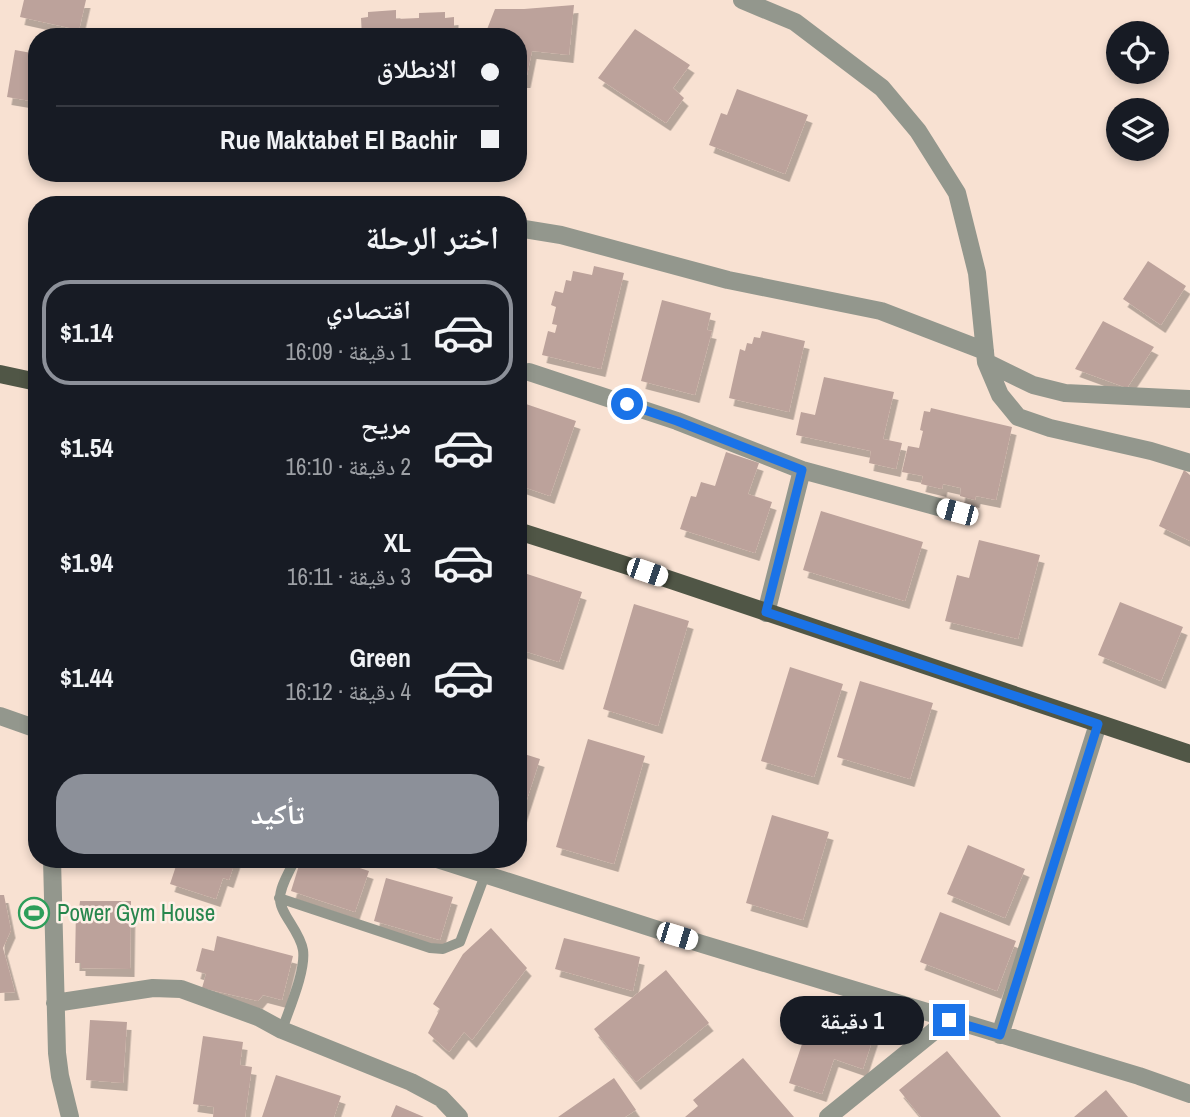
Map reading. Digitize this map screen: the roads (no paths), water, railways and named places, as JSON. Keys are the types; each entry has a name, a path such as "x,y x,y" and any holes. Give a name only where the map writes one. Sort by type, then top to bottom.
{"main road":[{"path":"0,374 28,380"},
{"path":"527,534 1190,754"}],"street":[{"path":"742,0 795,22 882,88 918,131 957,193 977,273 985,356 1000,396 1018,417 1049,428 1151,451 1190,463"},
{"path":"527,229 561,235 728,280 881,311 985,356 1033,385 1065,393 1190,399"},
{"path":"529,372 677,421 802,470 957,512"},
{"path":"766,612 802,470"},
{"path":"0,716 28,726"},
{"path":"1000,1035 1098,724"},
{"path":"52,868 55,1003 60,1076 70,1117"},
{"path":"464,868 1190,1094"},
{"path":"55,1003 153,988 181,989 258,1017 282,1030 411,1082 441,1098 459,1117"},
{"path":"828,1117 949,1020"}],"lane":[{"path":"282,1030 298,982 304,953 300,937 284,912 279,898 291,868"},
{"path":"279,898 430,948 443,949 460,942 485,875"}],"place":[{"name":"Power Gym House","path":"34,913"}]}
